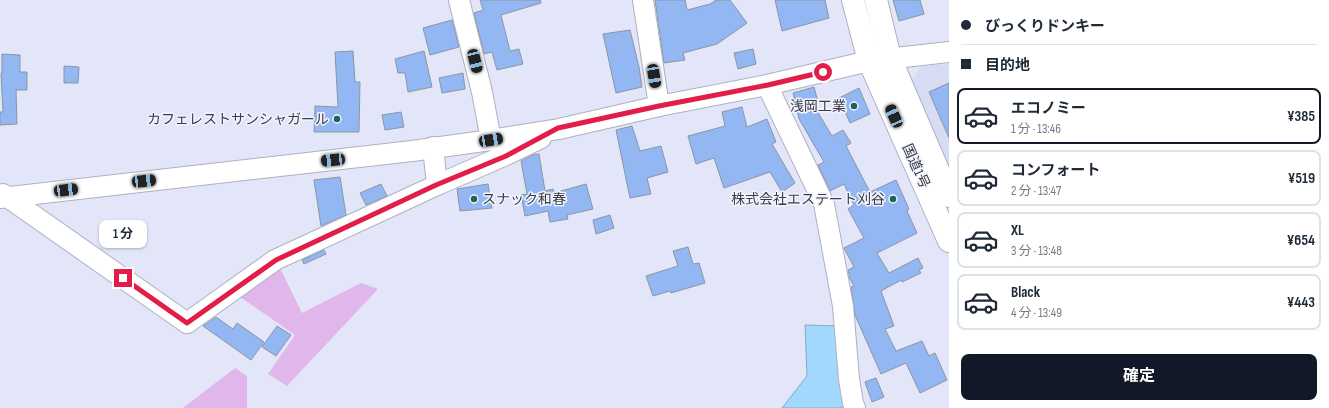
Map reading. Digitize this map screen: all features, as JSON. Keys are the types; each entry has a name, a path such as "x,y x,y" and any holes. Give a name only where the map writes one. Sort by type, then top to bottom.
{"highway":[{"name":"国道1号","path":"853,0 869,61 949,241"},
{"name":"国道1号","path":"876,0 890,58 949,196"}],"street":[{"path":"459,0 482,92 491,140"},
{"path":"643,0 659,106"},
{"path":"2,196 412,151 491,140 558,128 659,106 768,85 869,61 949,52"},
{"path":"768,85 824,204 843,306 849,379 855,408"},
{"path":"2,196 187,323 276,260 436,185 506,156 558,128"},
{"path":"433,147 436,185"}],"shaded area":[{"path":"949,64 949,169 912,81 921,66"},
{"path":"280,268 302,313 361,283 378,289 287,386 268,374 295,335 233,292"},
{"path":"235,368 247,376 247,408 183,408"}],"water":[{"path":"805,325 839,326 845,408 782,408 807,376"}],"building":[{"path":"480,0 540,0 541,3 501,15 510,51 519,49 523,64 497,70 492,52 484,54 474,13 483,10"},
{"path":"655,0 685,0 687,10 710,4 716,0 730,0 747,23 717,44 683,53 685,60 664,63"},
{"path":"775,0 825,0 829,18 782,31"},
{"path":"893,0 920,0 924,14 899,21"},
{"path":"452,20 459,47 430,55 423,28"},
{"path":"630,30 642,87 616,93 603,34"},
{"path":"753,49 756,64 738,69 734,53"},
{"path":"353,51 355,82 360,82 359,132 314,132 315,106 338,107 335,52"},
{"path":"424,51 432,87 408,92 405,73 398,73 395,59"},
{"path":"2,54 20,55 20,72 27,72 27,90 16,90 17,124 0,125 0,112 3,112 1,73"},
{"path":"64,66 79,67 78,83 64,83"},
{"path":"463,73 465,89 442,93 439,78"},
{"path":"949,83 949,138 929,92"},
{"path":"814,87 818,102 813,104 832,136 843,130 851,143 846,146 870,192 896,180 909,209 907,211 917,233 877,253 889,273 918,258 923,268 919,270 921,273 902,282 901,280 881,291 894,326 885,329 896,351 922,341 929,356 935,353 947,380 920,393 906,363 881,374 855,315 851,287 854,286 850,279 848,270 854,267 844,248 864,238 848,209 854,205 844,184 830,191 818,165 824,162 799,119 793,93"},
{"name":"浅岡工業","path":"859,88 870,114 850,123 839,98"},
{"path":"742,107 747,127 767,119 776,142 772,144 795,183 782,192 770,172 724,188 714,158 696,164 688,136 725,126 722,112"},
{"path":"401,112 404,127 385,130 382,115"},
{"path":"632,126 640,151 661,146 668,172 647,178 651,194 630,198 616,130"},
{"path":"539,154 545,191 553,189 554,193 586,184 593,209 567,215 568,219 550,222 548,211 525,216 521,195 527,194 521,161 533,155"},
{"path":"340,177 346,215 321,226 314,180"},
{"path":"381,184 387,196 366,205 360,193"},
{"name":"スナック和春","path":"488,184 492,208 460,211 457,189"},
{"path":"610,215 614,228 596,234 593,220"},
{"path":"688,247 693,264 699,263 705,283 671,293 670,291 653,296 646,276 678,266 673,251"},
{"path":"324,250 326,254 304,264 302,260"},
{"path":"216,317 233,329 237,323 264,342 251,360 203,326"},
{"path":"277,326 291,335 276,356 262,347"},
{"path":"876,378 884,397 872,402 865,382"}],"place":[{"name":"浅岡工業","path":"854,106"},
{"name":"カフェレストサンシャガール","path":"337,119"},
{"name":"スナック和春","path":"474,199"},
{"name":"株式会社エステート刈谷","path":"893,199"}],"route":[{"path":"123,278 187,323 276,260 436,185 506,156 558,128 659,106 768,85 823,72"}]}
